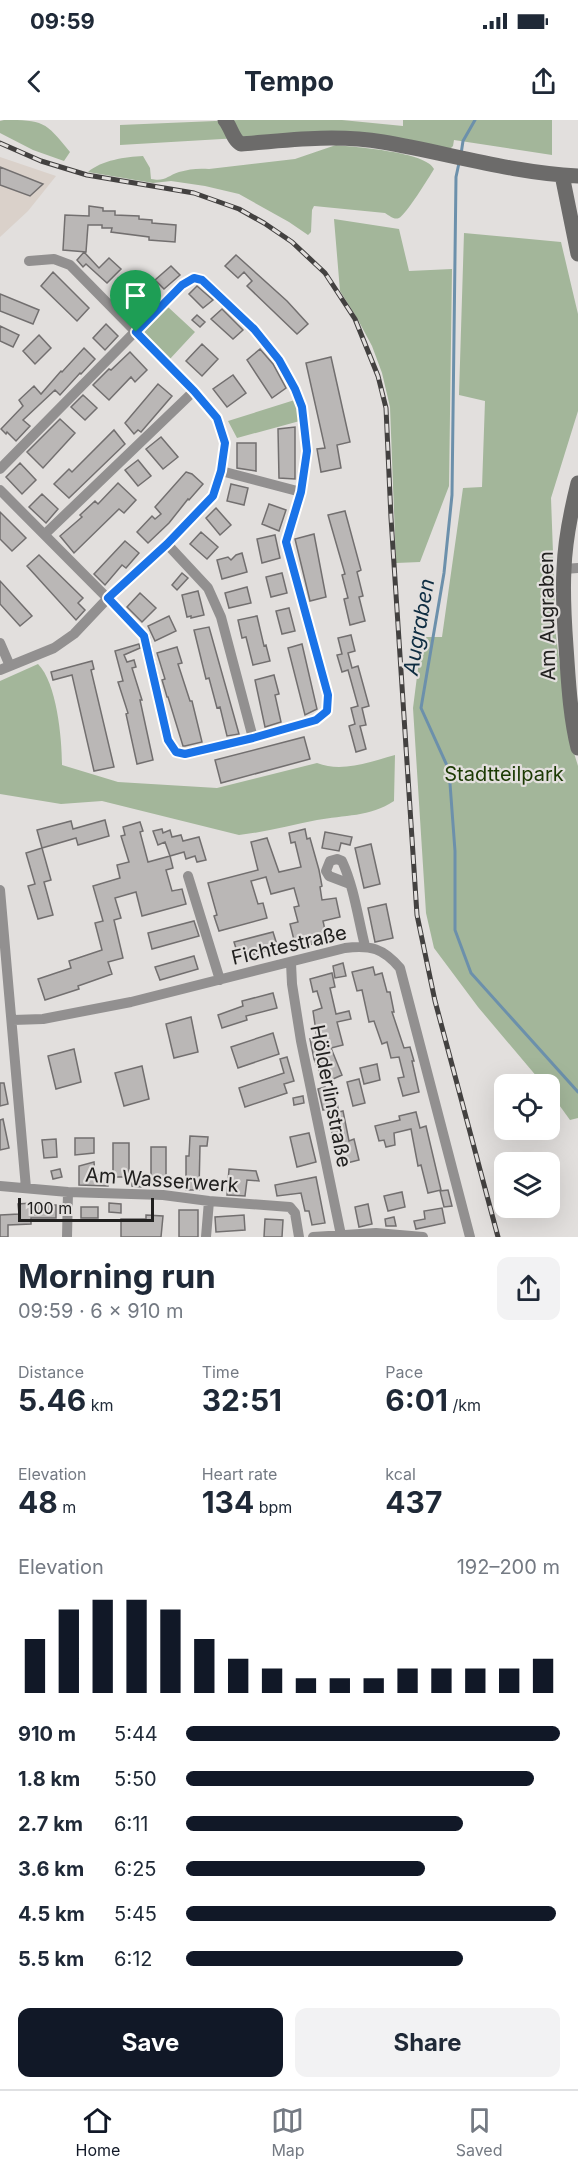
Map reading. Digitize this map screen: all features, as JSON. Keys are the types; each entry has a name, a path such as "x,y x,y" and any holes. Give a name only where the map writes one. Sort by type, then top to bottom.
{"main road":[{"path":"225,120 236,140 241,144 335,137 383,142 470,161 578,176"},
{"path":"562,175 578,254"},
{"name":"Am Augraben","path":"578,483 568,528 571,568 564,626 568,689 578,748"}],"street":[{"path":"0,643 5,668 54,648 74,634 213,496 221,471 225,443 217,418 194,391 70,266 54,259 29,261"},
{"path":"0,469 182,285 194,278 202,280 245,321 279,360 302,407 307,451 301,492 286,542 328,695 327,711 316,720 253,738 185,754 176,752 168,740 144,636 0,490"},
{"path":"45,534 194,391"},
{"path":"221,471 301,492"},
{"path":"167,544 208,588 221,617 253,738"},
{"path":"188,876 220,980"},
{"path":"350,884 365,946"},
{"path":"0,890 26,1188"},
{"name":"Fichtestraße","path":"13,1020 43,1019 131,1002 345,948 365,946 378,949 393,959 400,968 470,1237"},
{"name":"Hölderlinstraße","path":"291,963 301,1041 341,1235"},
{"name":"Am Wasserwerk","path":"0,1186 68,1192 163,1195 290,1207 295,1213 299,1237"},
{"path":"67,1237 68,1192"},
{"path":"206,1237 208,1201"},
{"path":"313,1237 341,1235 423,1237"}],"shaded area":[{"path":"0,157 56,176 28,211 0,237"}],"green space":[{"path":"239,120 342,120 403,126 403,120 552,120 552,155 454,140 453,146 448,151 344,132 120,145 120,125"},
{"path":"0,121 42,124 55,134 70,152 64,161 33,150 0,133"},
{"path":"336,145 405,154 429,163 434,169 412,203 399,218 385,213 314,206 311,232 308,235 239,194 171,181 153,183 88,172 107,162 143,156 150,168 151,179 160,180 190,169 209,169 295,159"},
{"path":"334,219 399,229 409,271 452,269 449,486 420,562 396,563 390,407 382,373 372,346 340,291"},
{"name":"Stadtteilpark","path":"464,233 561,242 578,314 578,411 551,498 556,636 570,740 578,766 578,1118 570,1120 560,1106 560,1074 535,1074 478,1007 434,948 426,913 413,708 422,637 442,637 463,488 482,487 485,401 459,395"},
{"path":"168,307 195,332 169,360 141,332"},
{"path":"301,398 307,419 237,438 228,421"},
{"path":"38,664 50,684 54,697 61,741 62,765 118,782 217,788 317,763 346,767 395,755 394,801 376,810 357,815 239,835 102,801 61,804 0,794 0,681"}],"building":[{"path":"0,167 43,184 30,196 0,185"},
{"path":"89,206 103,208 103,211 115,211 115,215 139,216 139,219 152,220 152,223 176,225 175,242 149,240 149,237 111,232 112,228 102,228 102,225 88,225 86,252 63,250 65,215 89,216"},
{"path":"84,252 99,268 109,258 121,269 107,283 86,264 83,267 77,260"},
{"path":"236,255 287,301 308,324 297,334 247,286 252,281 244,272 238,278 225,266"},
{"path":"171,266 180,275 164,289 155,280"},
{"path":"53,272 89,308 77,321 41,286"},
{"path":"197,286 213,300 203,308 189,294"},
{"path":"139,288 151,299 136,314 123,301"},
{"path":"0,294 39,310 33,324 0,311"},
{"path":"222,309 243,330 233,339 211,319"},
{"path":"197,315 205,322 200,327 192,320"},
{"path":"106,324 118,336 105,350 93,338"},
{"path":"0,326 19,335 13,347 0,341"},
{"path":"39,335 51,348 35,364 23,351"},
{"path":"202,344 218,359 202,376 186,361"},
{"path":"84,348 95,359 60,395 55,390 23,420 30,426 16,441 7,432 6,434 1,429 23,406 19,400 34,386 41,394"},
{"path":"260,349 273,364 286,388 272,398 247,360"},
{"path":"130,352 147,370 135,382 131,377 109,400 93,385"},
{"path":"331,357 350,442 337,445 341,468 321,472 317,449 325,448 306,363"},
{"path":"233,375 246,393 227,407 213,389"},
{"path":"158,384 172,396 141,432 138,430 134,434 125,423"},
{"path":"83,395 97,408 85,420 71,407"},
{"path":"60,419 75,433 43,468 27,452"},
{"path":"295,427 295,479 279,478 278,429"},
{"path":"114,430 125,444 69,498 54,484 69,469 72,472"},
{"path":"161,437 178,457 163,469 146,449"},
{"path":"237,443 256,443 256,471 237,468"},
{"path":"138,460 151,476 138,486 125,470"},
{"path":"20,463 36,480 22,494 6,477"},
{"path":"186,472 192,474 203,484 148,543 137,532 152,516 155,519 161,514 155,507"},
{"path":"118,483 136,500 124,513 119,509 74,553 60,536 82,517 80,515 95,501 98,504"},
{"path":"231,484 248,488 244,505 227,501"},
{"path":"42,494 58,509 46,523 29,507"},
{"path":"269,504 286,510 279,531 262,524"},
{"path":"216,508 231,525 220,535 206,518"},
{"path":"345,511 361,570 357,572 363,596 359,597 365,621 350,625 344,599 348,598 342,575 345,574 328,515"},
{"path":"0,512 26,538 12,551 0,539"},
{"path":"201,532 218,547 207,559 190,544"},
{"path":"314,534 326,597 310,601 295,539"},
{"path":"275,535 280,558 262,563 257,539"},
{"path":"125,541 139,553 126,568 122,565 105,585 94,574"},
{"path":"242,553 247,572 222,579 217,560 228,557 231,560"},
{"path":"39,555 83,598 78,603 85,610 76,620 27,566"},
{"path":"182,573 188,578 177,590 172,585"},
{"path":"282,573 287,593 271,597 266,577"},
{"path":"0,581 32,616 20,626 0,604"},
{"path":"247,587 251,603 229,608 225,593"},
{"path":"198,591 204,615 187,617 182,595"},
{"path":"140,593 156,608 142,622 127,607"},
{"path":"289,608 295,631 282,634 276,611"},
{"path":"169,616 176,631 155,641 148,626"},
{"path":"257,616 270,661 253,665 246,637 242,638 238,620"},
{"path":"209,627 239,734 227,736 220,707 217,708 209,678 206,679 194,630"},
{"path":"351,635 355,651 348,653 352,668 358,666 369,706 362,708 366,725 360,726 366,749 356,752 349,726 355,724 351,708 358,706 348,670 342,672 337,655 342,654 338,638"},
{"path":"139,644 140,648 124,655 127,662 134,660 136,667 132,668 142,700 140,700 153,760 137,764 126,714 128,713 118,682 123,681 115,651"},
{"path":"302,644 317,709 305,715 288,648"},
{"path":"177,647 182,663 178,664 190,701 192,701 202,742 185,746 183,746 167,697 162,680 165,679 157,653"},
{"path":"92,661 94,669 91,670 114,767 94,771 72,675 53,680 51,672"},
{"path":"274,675 279,694 275,695 281,722 265,727 255,680"},
{"path":"304,737 310,759 221,783 215,760"},
{"path":"105,820 109,836 78,845 76,838 42,848 37,830 71,821 73,829"},
{"path":"140,822 143,831 140,832 148,862 170,856 173,868 166,870 172,891 182,889 186,904 142,916 136,892 115,898 121,918 114,920 123,958 108,962 112,974 78,986 79,989 45,1000 38,979 71,968 69,961 102,950 95,923 103,921 93,886 120,878 117,865 129,862 121,836 125,835 123,827"},
{"path":"162,829 163,833 170,830 172,837 181,835 183,841 199,837 206,860 197,862 195,856 186,859 184,852 170,856 165,842 158,845 153,831"},
{"path":"305,829 307,839 310,838 319,870 322,900 336,898 340,917 323,921 327,939 296,948 290,924 298,922 294,907 299,906 294,888 271,894 266,877 251,881 258,904 263,903 267,918 219,931 208,883 258,870 251,842 267,838 279,872 301,867 295,842 291,843 289,833"},
{"path":"325,832 352,837 350,845 341,843 339,851 322,848"},
{"path":"371,844 380,884 364,888 355,848"},
{"path":"42,848 51,880 44,882 53,915 38,919 28,886 35,884 26,853"},
{"path":"386,904 393,938 375,942 368,908"},
{"path":"194,921 199,936 152,949 148,933"},
{"path":"273,932 278,948 239,958 234,942"},
{"path":"194,956 198,969 160,980 155,967"},
{"path":"343,963 346,976 335,978 333,966"},
{"path":"373,967 375,975 382,973 387,992 390,992 394,1012 392,1012 404,1048 410,1047 419,1092 403,1096 398,1078 404,1077 399,1057 391,1058 387,1042 382,1044 374,1021 369,1022 362,990 357,991 352,972"},
{"path":"332,973 335,987 330,988 336,1014 349,1011 351,1019 337,1022 343,1045 331,1048 342,1075 324,1083 314,1059 310,1039 317,1038 313,1011 322,1008 317,991 313,992 310,979"},
{"path":"273,993 277,1008 246,1016 247,1020 222,1028 218,1015 243,1006 242,1001"},
{"path":"191,1017 198,1052 174,1058 166,1024"},
{"path":"273,1033 279,1054 238,1068 231,1047"},
{"path":"74,1049 81,1082 56,1089 48,1056"},
{"path":"287,1057 294,1081 284,1084 287,1093 245,1107 239,1088 284,1073 280,1059"},
{"path":"377,1064 380,1080 364,1084 360,1068"},
{"path":"142,1066 149,1099 124,1106 115,1073"},
{"path":"359,1079 365,1103 353,1106 347,1082"},
{"path":"0,1083 4,1083 8,1104 0,1106"},
{"path":"325,1087 328,1097 335,1095 339,1112 343,1111 349,1141 354,1139 359,1160 339,1165 327,1109 323,1110 318,1089"},
{"path":"303,1096 304,1103 294,1105 293,1098"},
{"path":"416,1112 420,1128 426,1126 441,1190 428,1193 421,1165 418,1166 411,1129 394,1133 395,1145 386,1147 384,1140 379,1141 375,1126 400,1120 399,1116"},
{"path":"3,1119 9,1148 0,1150 0,1120"},
{"path":"309,1133 316,1162 297,1167 290,1137"},
{"path":"190,1136 208,1137 207,1146 200,1146 199,1190 186,1190 186,1156 189,1156"},
{"path":"75,1138 94,1138 94,1153 75,1155"},
{"path":"56,1139 57,1157 44,1158 42,1140"},
{"path":"113,1143 129,1143 129,1177 113,1177"},
{"path":"151,1147 166,1147 166,1179 151,1179"},
{"path":"94,1162 95,1175 108,1175 108,1186 79,1185 79,1166"},
{"path":"60,1169 62,1177 53,1179 51,1171"},
{"path":"229,1169 256,1171 259,1181 247,1180 245,1196 227,1195"},
{"path":"316,1177 325,1223 312,1225 309,1211 305,1211 301,1193 277,1196 275,1185"},
{"path":"132,1178 141,1178 141,1187 132,1186"},
{"path":"448,1190 452,1206 444,1207 440,1191"},
{"path":"402,1192 405,1207 388,1211 384,1196"},
{"path":"31,1203 31,1205 56,1205 56,1218 31,1218 31,1224 8,1225 8,1237 0,1237 0,1215 19,1214 18,1204"},
{"path":"109,1203 121,1204 121,1213 109,1212"},
{"path":"368,1204 372,1224 359,1227 355,1207"},
{"path":"81,1207 98,1207 98,1218 81,1218"},
{"path":"442,1208 445,1223 416,1229 414,1221 425,1219 424,1211"},
{"path":"179,1210 198,1210 198,1237 179,1237"},
{"path":"146,1215 163,1216 161,1237 121,1237 121,1219 146,1219"},
{"path":"244,1215 245,1230 216,1232 215,1217"},
{"path":"394,1217 396,1226 386,1226 385,1219"},
{"path":"265,1219 283,1220 282,1237 264,1237"}],"waterway":[{"name":"Augraben","path":"461,154 463,141 475,120"},
{"name":"Augraben","path":"459,163 456,177 452,495 444,573 421,708 449,770 455,851 455,930 471,973 578,1092"}],"railway":[{"path":"0,143 41,161 87,175 194,193 239,209 292,242 325,273 355,319 378,376 386,408 417,915 435,1001 498,1237"}],"route":[{"path":"194,278 202,280 254,329 279,360 295,389 302,407 307,451 297,511 286,542 328,695 327,711 316,720 185,754 176,752 168,740 144,636 108,598 167,544 213,496 221,471 225,443 217,418 136,332 182,285 194,278"}]}
